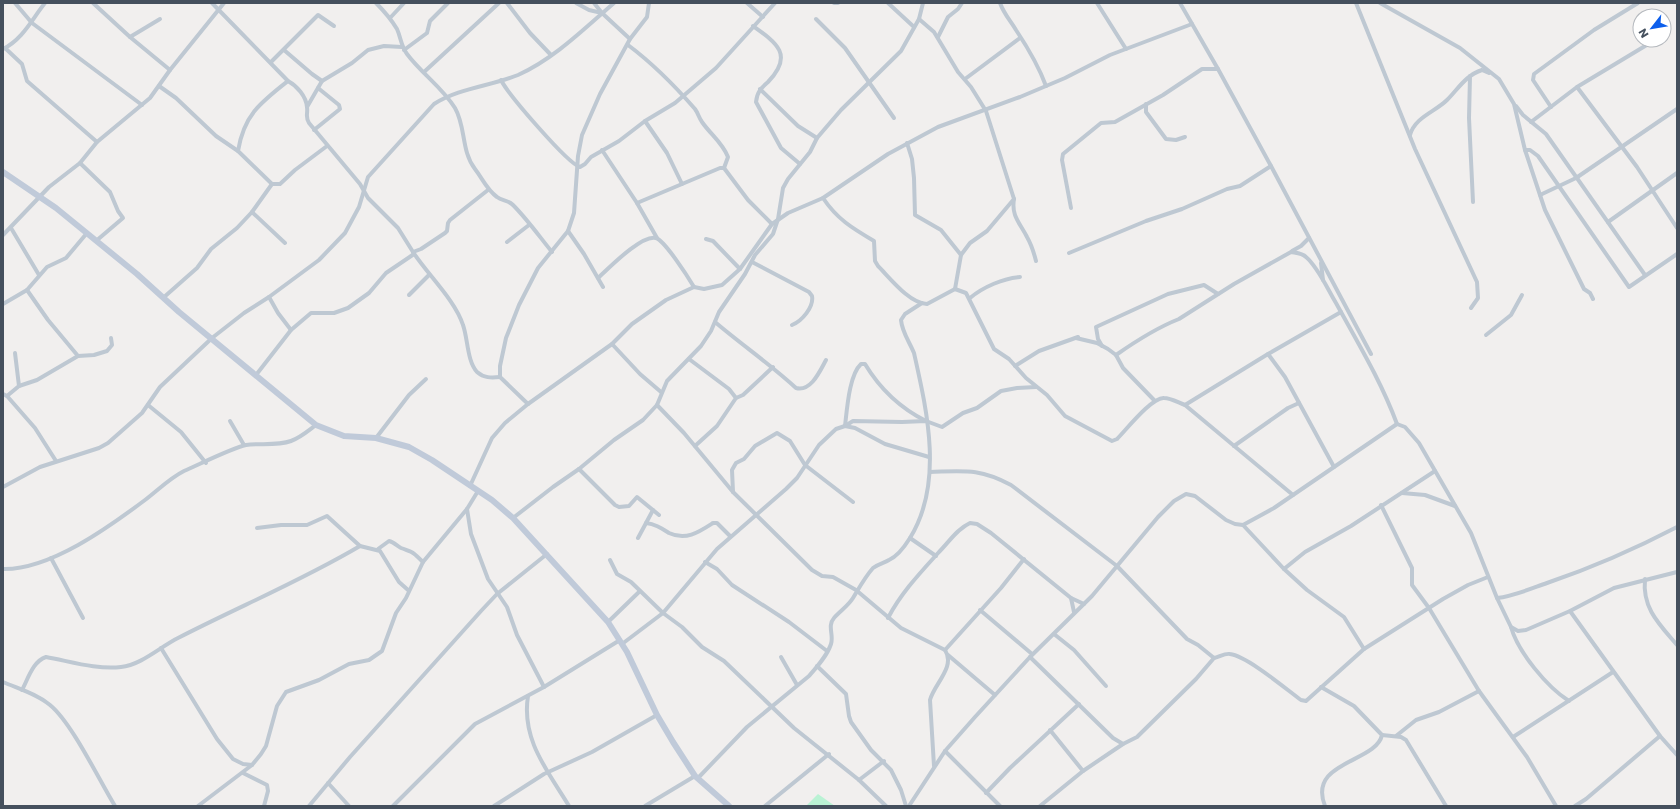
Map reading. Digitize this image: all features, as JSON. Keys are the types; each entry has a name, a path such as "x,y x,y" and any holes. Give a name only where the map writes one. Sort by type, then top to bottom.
{"street":[{"path":"15,3 32,23 70,50 114,86 142,105"},
{"path":"46,3 32,23 4,49 22,64 27,81 46,98 63,110 97,142"},
{"path":"93,3 130,37 170,70"},
{"path":"212,3 220,9 288,81 300,91 307,107"},
{"path":"3,235 12,228 49,187 80,163 97,142 142,105 159,86 170,70 224,3"},
{"path":"376,3 390,18 401,39 403,49 414,63 449,97 459,118 466,151 474,168 481,176 488,190 498,198 509,201 552,252"},
{"path":"390,18 404,3"},
{"path":"448,3 430,21 427,33 403,49 384,46 368,50 352,63 322,80 307,107 306,118 314,130 364,191 398,228 413,253 458,312 463,325 472,363 476,371 483,377 500,377 528,404"},
{"path":"424,72 499,3"},
{"path":"506,3 530,33 551,55"},
{"path":"576,3 589,10 602,13"},
{"path":"594,3 602,13 630,39"},
{"path":"3,487 40,467 103,446 142,413 160,387 212,338 244,313 269,297 314,264 332,249 345,233 353,219 359,207 368,178 434,104 449,97 520,74 551,55 614,3"},
{"path":"500,377 500,366 506,338 532,276 568,231 574,213 582,135 600,94 630,39 647,16 649,3"},
{"path":"747,3 763,17"},
{"path":"578,166 585,164 588,159 619,141 645,121 675,103 716,68 775,3"},
{"path":"888,3 914,27"},
{"path":"513,518 579,469 614,440 643,420 657,405 661,392 667,381 701,346 719,312 752,262 769,240 778,219 783,188 788,179 800,164 816,138 840,110 869,81 897,57 908,42 919,19 923,3"},
{"path":"938,37 948,17 958,9 962,3"},
{"path":"1000,3 1006,18 1033,58 1046,86"},
{"path":"1097,3 1126,49"},
{"path":"1180,3 1271,166 1371,354"},
{"path":"1356,3 1426,173 1477,282 1478,298 1471,308"},
{"path":"1380,3 1460,48 1499,79 1514,104 1531,122 1546,134 1645,275"},
{"path":"1551,107 1533,80 1534,74 1594,30 1638,3"},
{"path":"271,62 318,14 334,26"},
{"path":"130,37 160,19"},
{"path":"816,19 845,48 894,118"},
{"path":"919,19 938,37 986,111 1014,199 1014,218 1027,236 1036,260"},
{"path":"470,486 497,431 528,404 612,344 632,324 666,300 694,287 704,289 722,285 740,269 772,224 778,219 822,198 907,143 938,127 986,111 1046,86 1110,54 1192,24"},
{"path":"753,26 772,40 780,50 783,58 779,69 756,95 756,102 781,148 800,164"},
{"path":"965,79 1020,38"},
{"path":"628,45 671,83 695,109 702,122 726,150 728,156 724,168"},
{"path":"1531,122 1578,87 1642,48"},
{"path":"284,50 312,74 322,80"},
{"path":"1071,208 1062,160 1063,154 1094,126 1101,123 1115,122 1202,69 1218,69"},
{"path":"1410,135 1417,123 1446,100 1470,76 1482,70 1492,74"},
{"path":"1470,76 1469,118 1473,202"},
{"path":"501,80 510,95 550,139 578,166"},
{"path":"238,151 240,136 247,120 272,94 288,81"},
{"path":"159,86 176,98 216,136 238,151 272,184 280,184 295,170 327,146"},
{"path":"1578,87 1652,190 1677,228"},
{"path":"314,130 340,109 340,105 335,100 318,88"},
{"path":"760,89 798,126 816,138"},
{"path":"1146,104 1146,112 1166,139 1176,140 1185,137"},
{"path":"1514,104 1525,150 1545,210 1584,289 1593,299"},
{"path":"1540,195 1576,178 1677,109"},
{"path":"645,121 667,153 682,184"},
{"path":"907,143 913,172 915,215 941,230 960,255"},
{"path":"602,150 637,203 657,238 680,265 694,287"},
{"path":"1525,150 1530,150 1538,156 1629,287 1677,254"},
{"path":"80,163 110,192 118,211 123,218 96,240"},
{"path":"1069,253 1146,221 1182,209 1240,186 1271,166"},
{"path":"637,203 720,168 724,168"},
{"path":"724,168 748,200 772,224"},
{"path":"3,172 56,208 96,240 163,298 316,425 344,436 376,438 403,444 432,460 492,500 513,518 608,622 621,642 657,715 697,777 729,806"},
{"path":"1608,222 1677,173"},
{"path":"163,298 197,268 211,249 237,228 252,212 272,184"},
{"path":"256,375 291,330 311,313 334,312 348,308 373,290 386,273 413,253 445,233 450,220 488,190"},
{"path":"822,198 836,215 860,234 874,240 875,261 878,266 904,292 922,303 927,304 955,289 966,293 970,298 994,349 1009,359 1047,395 1065,416 1112,441 1117,439 1154,400 1164,398 1185,405 1293,495"},
{"path":"955,289 960,255 970,243 987,231 1014,199"},
{"path":"252,212 285,243"},
{"path":"507,242 529,225"},
{"path":"12,228 39,275"},
{"path":"568,231 584,254 603,287"},
{"path":"3,304 27,290 47,267 66,258 87,233"},
{"path":"598,278 642,241 657,238"},
{"path":"1116,355 1140,338 1165,324 1179,319 1218,294 1292,252 1309,238"},
{"path":"706,239 713,241 740,269"},
{"path":"1292,252 1307,258 1323,281 1376,376 1397,424"},
{"path":"1321,260 1323,281"},
{"path":"752,262 809,292 812,296 810,307 798,323 792,325"},
{"path":"409,295 429,275"},
{"path":"970,298 976,293 1005,279 1020,277"},
{"path":"1102,346 1098,339 1096,327 1155,300 1204,285 1218,294"},
{"path":"27,290 48,320 78,356"},
{"path":"1486,335 1511,315 1522,295"},
{"path":"269,297 278,313 291,330"},
{"path":"647,806 697,777 747,727 817,666 831,643 832,623 853,598 856,590 875,567 895,556 910,538 923,508 930,472 926,421 914,352 902,329 901,320 905,314 922,303"},
{"path":"1185,405 1268,354 1341,312"},
{"path":"715,322 773,367 796,388 800,389 810,385 826,360"},
{"path":"1015,366 1039,351 1078,337 1102,346 1116,355 1123,368 1154,400"},
{"path":"56,461 35,428 5,395 19,386 37,380 78,356 94,355 107,351 112,345 111,338"},
{"path":"612,344 640,374 661,392"},
{"path":"15,353 19,386"},
{"path":"1268,354 1285,377 1334,467"},
{"path":"689,359 729,389 736,398"},
{"path":"845,426 853,381 856,371 861,364 865,364 872,375 897,403 910,413 942,427 963,413 977,408 1001,391 1017,388 1037,387"},
{"path":"694,446 717,426 736,398 746,392 773,367"},
{"path":"376,438 409,395 426,379"},
{"path":"1234,446 1288,408 1299,403"},
{"path":"148,405 181,432 206,463"},
{"path":"657,405 733,492 812,570 822,576 833,577 856,590 901,628 945,650 948,655 995,695"},
{"path":"230,421 244,445"},
{"path":"393,806 475,724 528,696 621,642 663,613 705,562 730,536 791,484 826,438 836,429 853,421 926,421"},
{"path":"908,806 934,766 995,695 1074,612 1084,604 1158,517 1182,496 1195,496 1226,520 1235,524 1243,525 1293,495 1397,424 1402,424 1410,431 1455,506 1479,550 1496,598 1521,651 1556,691 1569,701"},
{"path":"3,569 22,567 51,558 74,547 141,503 176,476 244,445 280,444 291,441 316,425"},
{"path":"845,426 862,431 885,444 929,457"},
{"path":"733,492 734,466 744,459 749,451 772,434 777,433 790,441 805,465 853,502"},
{"path":"579,469 614,505 620,507 629,506 637,496 659,515"},
{"path":"930,472 972,471 992,475 1011,485 1116,566 1180,633 1214,658"},
{"path":"1284,570 1305,552 1351,526 1435,471"},
{"path":"198,806 252,765 266,746 277,706 282,696 290,689 319,680 349,664 369,660 382,651 396,613 404,602 408,590 423,562 467,509 478,491"},
{"path":"1401,493 1425,496 1455,506"},
{"path":"1381,505 1412,568 1412,585 1429,608 1479,691 1513,737 1556,806"},
{"path":"467,509 470,530 488,580 507,607 517,636 544,687"},
{"path":"638,538 653,510"},
{"path":"257,528 281,525 307,525 327,516 360,546 378,549 392,541 400,547 410,550 423,562"},
{"path":"646,523 658,526 675,535 684,536 692,535 713,523 717,523 730,536"},
{"path":"888,618 902,595 958,531 970,523 983,527 1071,598 1084,604"},
{"path":"1243,525 1284,570 1307,590 1344,617 1364,649"},
{"path":"1496,598 1517,594 1592,568 1630,552 1677,527"},
{"path":"910,538 936,556"},
{"path":"22,690 36,664 46,657 75,664 121,667 138,662 161,648 252,601 310,574 360,546"},
{"path":"378,549 399,582 408,590"},
{"path":"309,806 350,756 497,594 547,554"},
{"path":"51,558 83,618"},
{"path":"610,560 617,574 631,582 663,613 682,627 702,648 724,661 794,728 860,780 886,806"},
{"path":"945,650 1024,560"},
{"path":"705,562 717,569 732,585 789,622 827,651"},
{"path":"1511,627 1518,630 1526,630 1570,611 1614,588 1677,572"},
{"path":"1040,806 1083,771 1123,744 1137,737 1196,679 1214,658 1229,654 1242,658 1301,700 1306,701 1364,649 1468,585 1488,577"},
{"path":"1645,579 1644,594 1646,602 1658,623 1677,645"},
{"path":"608,622 640,592"},
{"path":"1071,598 1074,612"},
{"path":"980,610 1031,656 1113,738 1123,744"},
{"path":"1570,611 1660,736 1677,755"},
{"path":"1054,634 1074,650 1106,686"},
{"path":"161,648 222,744 237,762 252,765"},
{"path":"934,766 930,700 931,693 946,670 948,655"},
{"path":"781,657 797,685"},
{"path":"817,666 846,694 851,722 871,750 884,761 891,770 908,806"},
{"path":"1513,737 1613,672"},
{"path":"3,682 44,701 56,710 80,746 114,806"},
{"path":"1321,687 1354,706 1382,735 1395,736 1406,740 1446,806"},
{"path":"1395,736 1416,720 1439,712 1479,691"},
{"path":"528,696 527,715 536,755 569,806"},
{"path":"986,793 1050,730 1079,704"},
{"path":"494,806 548,772 592,752 657,715"},
{"path":"1050,730 1083,771"},
{"path":"1325,806 1322,788 1324,780 1331,773 1374,746 1381,740 1382,735"},
{"path":"1575,806 1586,799 1660,736"},
{"path":"945,752 1000,806"},
{"path":"765,806 828,754"},
{"path":"860,780 884,761"},
{"path":"243,773 267,785 268,791 264,806"},
{"path":"328,783 349,806"}],"green space":[{"path":"818,794 835,806 808,806 807,805"}]}
